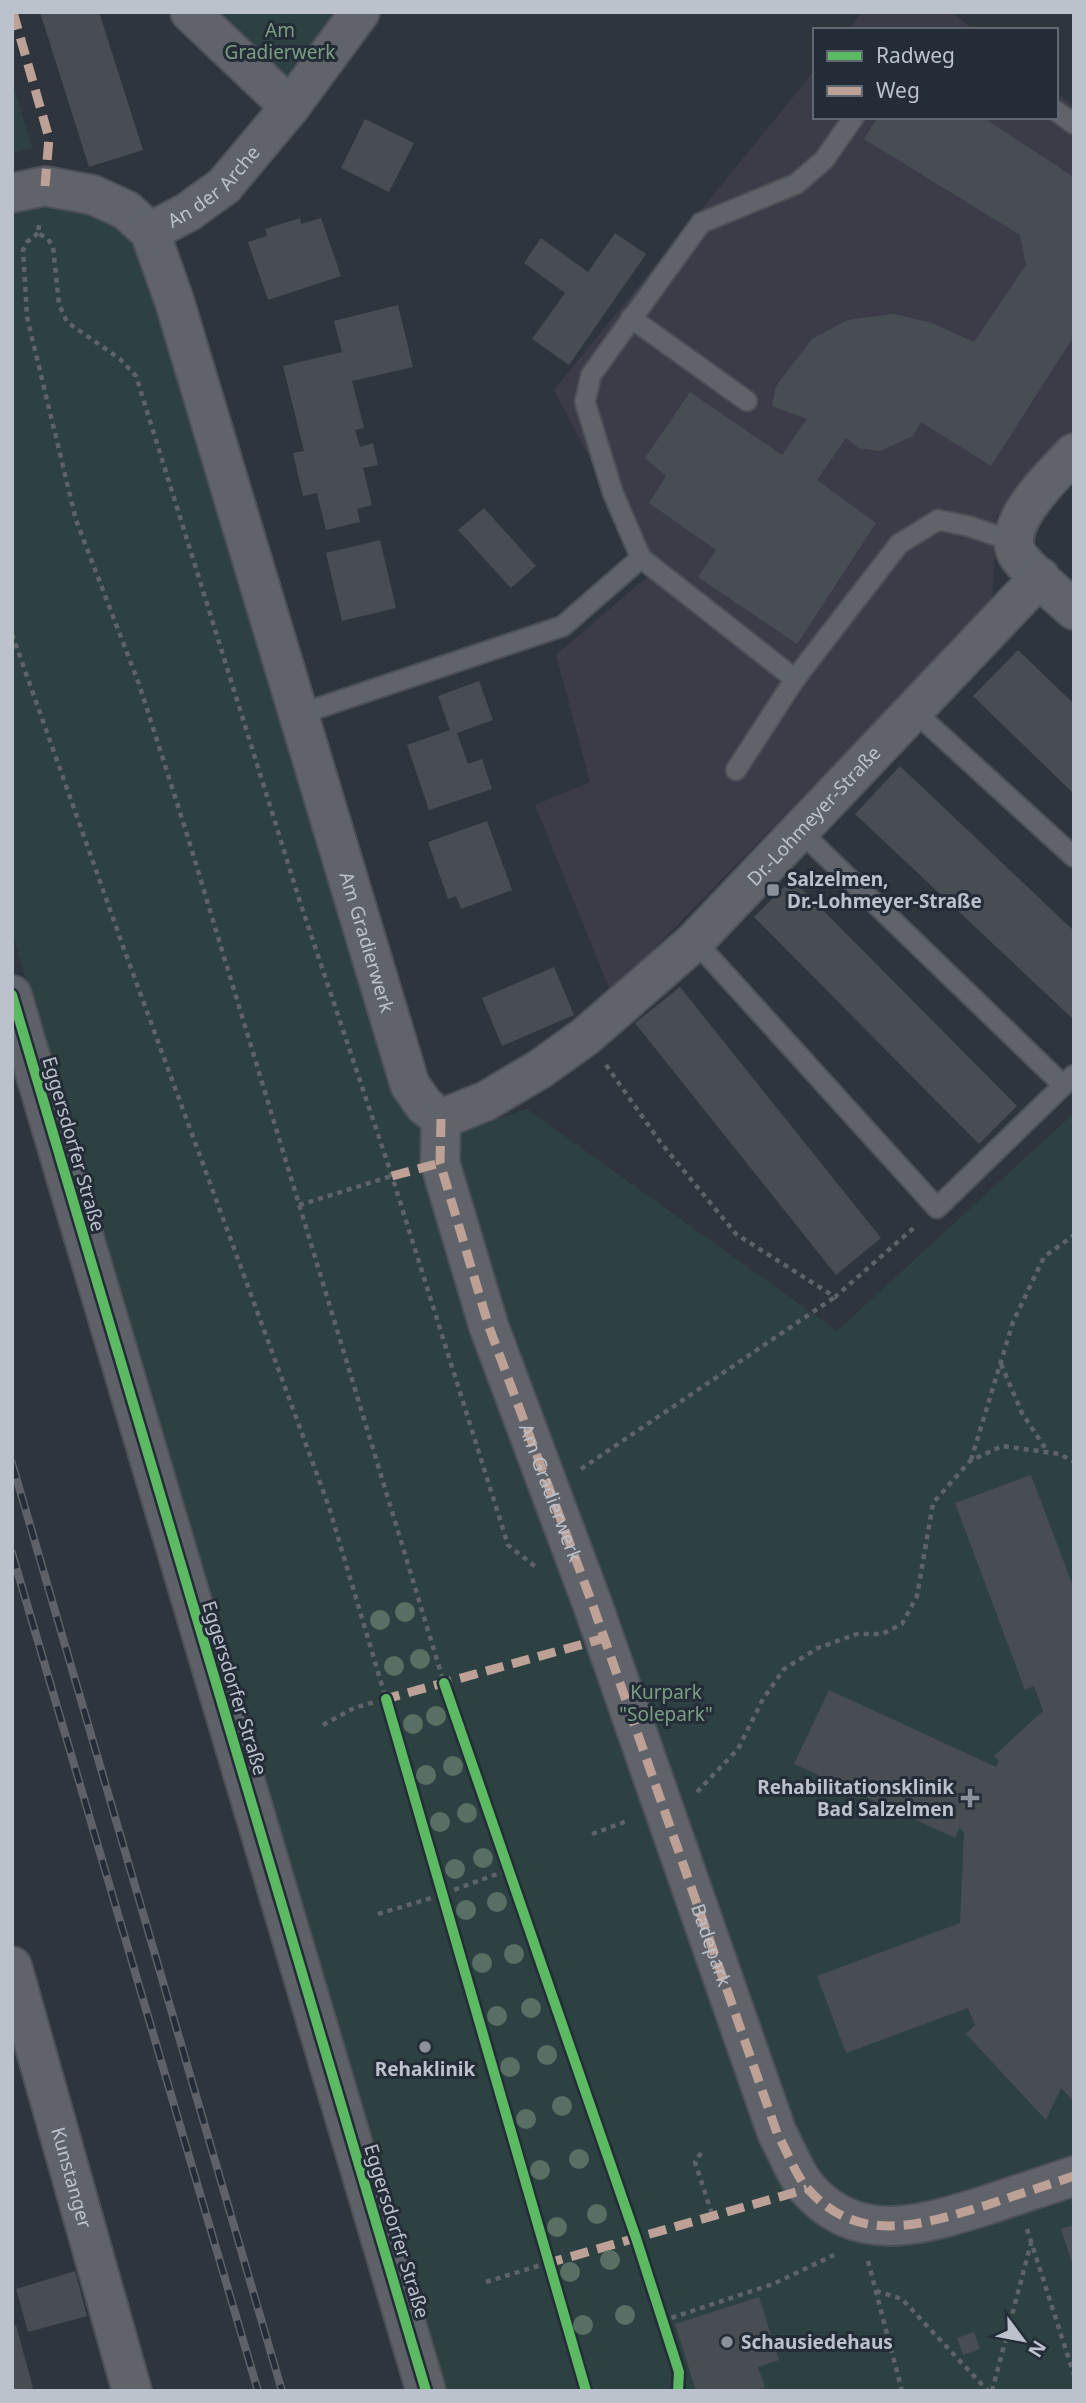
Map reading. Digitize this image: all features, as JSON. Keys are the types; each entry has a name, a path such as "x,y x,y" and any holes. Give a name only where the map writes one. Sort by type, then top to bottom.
{"street":[{"path":"190,12 290,107"},
{"name":"An der Arche","path":"29,189 93,195 126,210 150,232 188,212 224,186 290,107 360,12"},
{"name":"Am Gradierwerk","path":"150,232 174,300 410,1085 424,1105 441,1119 440,1163 489,1327 604,1638"},
{"path":"1074,453 1038,491 1021,517 1013,541 1018,556 1074,610"},
{"name":"Dr.-Lohmeyer-Straße","path":"441,1119 486,1101 540,1069 586,1036 695,941 1040,577"},
{"name":"Eggersdorfer Straße","path":"12,995 426,2391"},
{"name":"Badepark","path":"604,1638 777,2133 807,2189 831,2209 858,2222 888,2227 931,2223 1074,2176"},
{"name":"Kunstanger","path":"12,1966 132,2391"}],"lane":[{"path":"1058,112 1074,124"},
{"path":"795,679 641,558 613,493 585,402 592,375 701,223 796,184 824,160 854,119"},
{"path":"631,318 747,401"},
{"path":"736,770 795,679 900,544 938,520 968,526 1013,541"},
{"path":"297,715 563,626 641,558"},
{"path":"914,711 1074,857"},
{"path":"695,941 937,1208 1068,1080 801,831"}],"path":[{"path":"29,189 38,233 48,239 53,247 59,304 67,322 120,359 136,376 300,902 392,1176 508,1545 540,1571"},
{"path":"38,233 23,250 27,317 76,520 139,684 444,1683"},
{"path":"12,634 124,949 329,1507 386,1699"},
{"path":"586,1036 661,1143 736,1234 835,1297"},
{"path":"299,1205 392,1176"},
{"path":"550,1490 835,1297 937,1208"},
{"path":"970,1461 1013,1322 1044,1258 1074,1236"},
{"path":"1001,1364 1022,1413 1046,1451"},
{"path":"664,1808 692,1797 738,1749 763,1699 784,1669 818,1648 858,1634 882,1634 902,1624 917,1596 933,1503 970,1461 1002,1446 1060,1454 1074,1462"},
{"path":"323,1725 354,1708 378,1701"},
{"path":"378,1914 435,1897 508,1870"},
{"path":"701,2153 695,2162 713,2217"},
{"path":"1015,2196 1074,2375"},
{"path":"858,2222 902,2391"},
{"path":"662,2320 773,2284 847,2249 858,2222"},
{"path":"990,2391 1031,2243"},
{"path":"486,2282 541,2265"},
{"path":"875,2291 902,2299 990,2391"}],"shaded area":[{"path":"862,12 951,12 971,28 850,28"},
{"path":"813,72 813,119 1058,119 1058,94 1074,106 1074,434 997,516 992,602 611,993 535,805 590,782 556,655 650,574 554,390"}],"green space":[{"name":"Am Gradierwerk","path":"201,12 338,12 286,83"},
{"path":"12,79 32,148 12,153"},
{"name":"Kurpark \"Solepark\"","path":"61,204 113,221 131,239 150,271 434,1140 527,1109 837,1331 1074,1113 1074,2391 443,2391 12,932 12,208"}],"building":[{"path":"40,12 99,12 143,150 89,167"},
{"path":"365,119 414,143 389,192 341,168"},
{"path":"877,119 985,119 1074,177 1074,336 991,466 921,422 913,436 880,451 858,448 846,438 817,480 876,523 797,644 698,577 716,550 649,503 666,476 645,458 690,392 782,455 807,419 772,406 776,386 812,339 847,320 894,314 932,323 974,342 1026,265 1020,235 864,139"},
{"path":"300,218 301,224 321,218 341,276 268,300 248,242 267,236 265,229"},
{"path":"615,233 646,254 569,365 532,339 565,293 524,263 541,238 588,272"},
{"path":"398,305 413,367 352,381 364,428 355,430 360,447 373,443 378,465 363,468 372,505 357,509 360,522 326,530 317,493 303,496 293,453 304,451 283,366 342,352 334,321"},
{"path":"484,508 536,566 511,588 458,530"},
{"path":"380,540 396,608 342,621 326,553"},
{"path":"1018,650 1074,704 1074,794 973,696"},
{"path":"479,681 493,720 457,733 468,764 482,759 492,789 429,810 407,745 450,730 438,696"},
{"path":"900,766 1074,931 1074,1020 855,814"},
{"path":"487,821 512,890 461,909 456,896 448,899 428,842"},
{"path":"792,879 1017,1106 979,1144 754,917"},
{"path":"554,967 574,1015 502,1046 482,998"},
{"path":"680,987 881,1238 836,1275 635,1023"},
{"name":"Rehabilitationsklinik Bad Salzelmen","path":"1031,1475 1074,1589 1074,2102 1061,2088 1046,2120 966,2034 975,2025 968,2008 846,2053 817,1976 960,1923 964,1832 959,1828 955,1838 794,1764 829,1690 996,1767 999,1761 994,1756 1043,1711 1034,1686 1025,1690 955,1503"},
{"path":"1074,2225 1074,2265 1073,2265 1061,2229"},
{"path":"75,2271 87,2316 28,2332 16,2289"},
{"name":"Schausiedehaus","path":"759,2297 779,2360 758,2367 765,2387 754,2391 696,2391 675,2324"},
{"path":"16,2325 33,2388 23,2391 12,2391 12,2326"},
{"path":"974,2332 980,2349 963,2355 957,2338"}],"railway":[{"path":"12,1463 282,2391"},
{"path":"12,1553 258,2391"}],"marked path":[{"path":"13,12 49,138 45,186"},
{"path":"441,1119 440,1163 489,1327 592,1603 777,2133 799,2177 828,2207 849,2219 871,2225 893,2226 940,2219 1074,2176"},
{"path":"392,1176 440,1163"},
{"path":"382,1700 605,1638"},
{"path":"545,2264 807,2189"}],"cycle path":[{"path":"12,995 426,2391"},
{"path":"444,1683 636,2238 679,2372 678,2391"},
{"path":"386,1699 586,2391"}],"place":[{"name":"Salzelmen, Dr.-Lohmeyer-Straße","path":"773,890"},
{"name":"Rehabilitationsklinik Bad Salzelmen","path":"970,1798"},
{"name":"Rehaklinik","path":"425,2047"},
{"name":"Schausiedehaus","path":"727,2342"}]}
